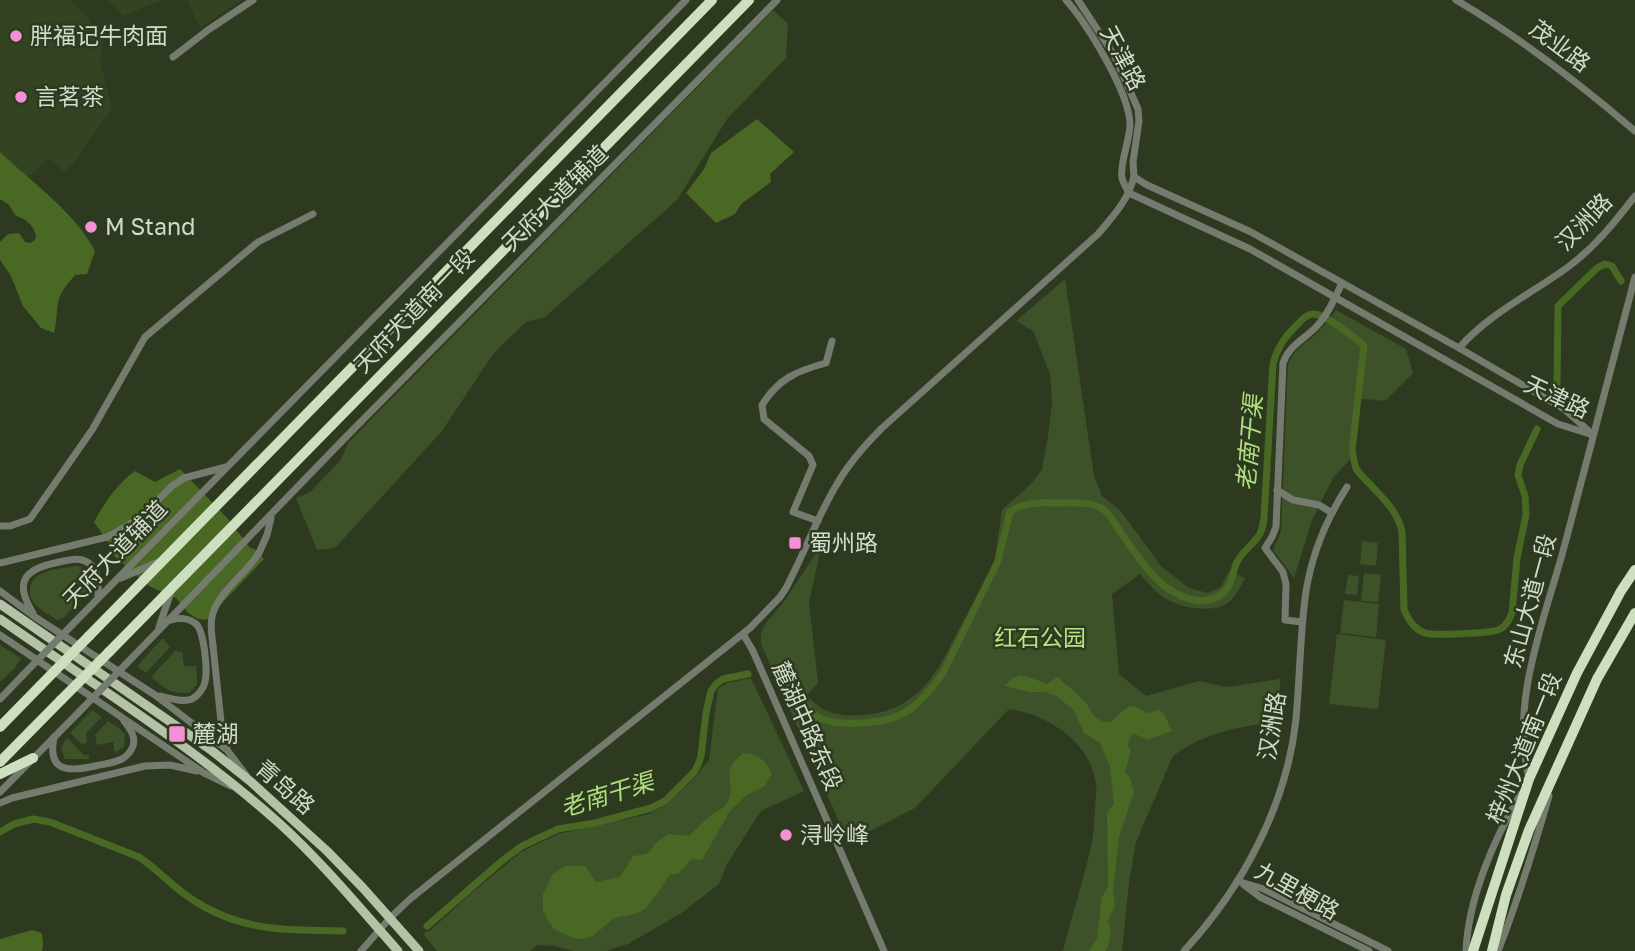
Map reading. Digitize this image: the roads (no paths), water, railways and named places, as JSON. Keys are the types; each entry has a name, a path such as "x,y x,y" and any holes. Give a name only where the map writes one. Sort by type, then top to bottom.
{"highway":[{"name":"天府大道南一段","path":"0,727 712,0"},
{"name":"天府大道南一段","path":"0,762 109,652 165,600 173,586 749,0"},
{"name":"梓州大道南一段","path":"1473,951 1529,779 1577,673 1635,570"},
{"name":"梓州大道南一段","path":"1492,951 1506,895 1524,843 1597,679 1635,613"},
{"path":"0,774 33,758"}],"main road":[{"name":"青岛路","path":"0,604 211,750 250,781 327,851 419,951"},
{"name":"青岛路","path":"0,620 205,761 318,861 398,951"}],"street":[{"path":"173,57 253,0"},
{"name":"天府大道辅道","path":"0,698 114,581 127,573 228,466 686,0"},
{"name":"天府大道辅道","path":"54,737 777,0"},
{"name":"天津路","path":"1066,0 1119,83 1129,111 1130,128 1122,178 1129,193 1250,249 1558,424 1593,435"},
{"name":"天津路","path":"1078,0 1114,55 1138,109 1133,177 1251,232 1459,348 1564,409 1593,435"},
{"name":"茂业路","path":"1456,0 1534,49 1635,131"},
{"path":"361,951 390,918 432,881 743,634 780,597 829,497 868,442 1098,234 1121,208 1133,177"},
{"name":"汉洲路","path":"1459,348 1506,307 1567,268 1597,243 1635,196"},
{"path":"0,526 10,526 30,519 92,430 145,337 258,242 313,214"},
{"name":"东山大道一段","path":"1529,779 1524,759 1523,731 1531,671 1635,277"},
{"path":"1302,622 1284,620 1286,584 1283,572 1265,548 1276,527 1283,363 1292,347 1324,317 1342,283"},
{"path":"818,521 793,512 813,465 809,456 764,419 762,405 771,390 794,374 802,369 826,363 832,341"},
{"path":"0,563 107,537 143,515 172,486 184,478 228,466"},
{"name":"汉洲路","path":"1184,951 1210,920 1247,865 1277,798 1296,721 1302,622 1307,588 1314,560 1332,513 1347,486"},
{"path":"1278,490 1293,500 1319,506 1332,513"},
{"path":"228,750 222,731 211,629 212,616 220,598 259,554 271,516"},
{"path":"36,617 23,596 23,587 29,573 44,565 83,560 96,572 98,598"},
{"path":"127,573 162,561"},
{"path":"0,592 155,695 228,750 250,781"},
{"path":"158,631 165,600"},
{"path":"155,695 184,701 193,698 205,685 202,635 198,626 181,618 169,620"},
{"name":"麓湖中路东段","path":"743,634 759,663 884,951"},
{"path":"0,635 204,773 241,791"},
{"path":"54,737 51,751 54,759 63,768 75,770 117,761 131,752 134,738 122,717"},
{"path":"0,792 54,737"},
{"path":"0,803 145,766 170,765 204,773"},
{"path":"1498,951 1534,850 1556,770"},
{"path":"1466,951 1466,931 1482,875 1510,812 1529,779"},
{"name":"九里梗路","path":"1237,881 1260,897 1369,951"},
{"name":"九里梗路","path":"1237,881 1264,888 1388,951"}],"waterway":[{"name":"老南干渠","path":"1556,391 1558,306 1597,268 1605,264 1612,266 1621,281"},
{"name":"老南干渠","path":"774,669 784,674 809,710 823,719 844,723 869,722 892,718 906,712 924,697 943,673 998,561 1010,512 1032,503 1080,503 1103,509 1160,583 1195,600 1218,597 1228,587 1239,558 1259,536 1263,526 1273,364 1287,335 1312,314 1331,321 1364,345 1352,451 1356,469 1389,506 1399,523 1402,532 1404,609 1410,620 1418,629 1430,634 1498,630 1505,625 1512,613 1517,558 1526,515 1525,496 1518,475 1537,429"},
{"name":"老南干渠","path":"427,926 522,846 558,829 595,823 651,808 665,801 698,765 711,691 723,679 748,674"},
{"name":"老南干渠","path":"0,832 14,824 33,819 50,822 139,857 190,898 227,917 264,927 343,931"}],"place":[{"name":"胖福记牛肉面","path":"16,36"},
{"name":"言茗茶","path":"21,97"},
{"name":"M Stand","path":"91,227"},
{"name":"蜀州路","path":"795,543"},
{"name":"麓湖","path":"177,734"},
{"name":"浔岭峰","path":"786,835"}],"park label":[{"name":"红石公园","path":"1040,638"}]}
